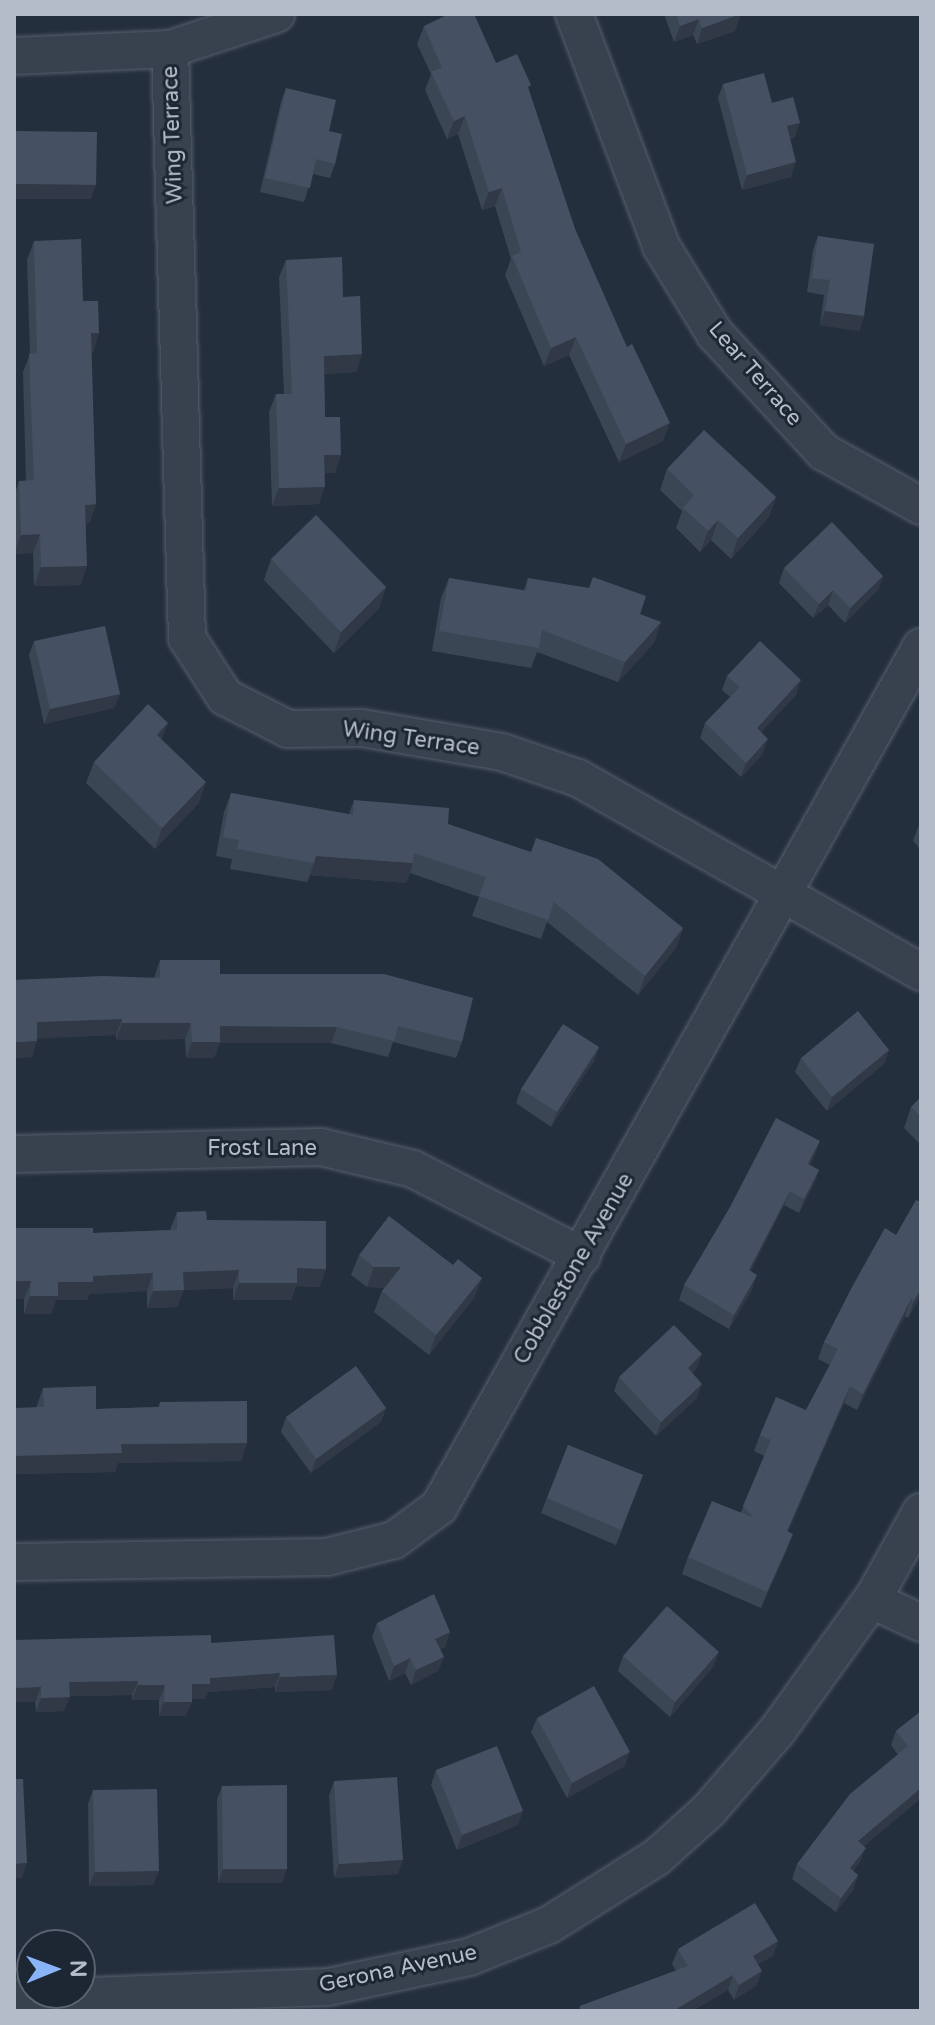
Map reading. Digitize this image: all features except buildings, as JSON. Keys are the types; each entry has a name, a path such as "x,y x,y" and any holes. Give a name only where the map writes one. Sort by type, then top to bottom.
{"street":[{"path":"14,56 170,49 276,14"},
{"name":"Lear Terrace","path":"574,14 661,246 715,334 824,452 921,506"},
{"name":"Wing Terrace","path":"170,49 187,638 225,697 288,729 362,728 502,752 578,778 921,972"},
{"name":"Cobblestone Avenue","path":"14,1562 327,1557 394,1540 439,1507 921,647"},
{"name":"Frost Lane","path":"14,1154 321,1147 413,1169 582,1256"},
{"name":"Gerona Avenue","path":"14,1999 328,1987 469,1957 549,1925 657,1857 709,1810 777,1731 872,1600 921,1512"},
{"path":"872,1600 921,1623"}]}
